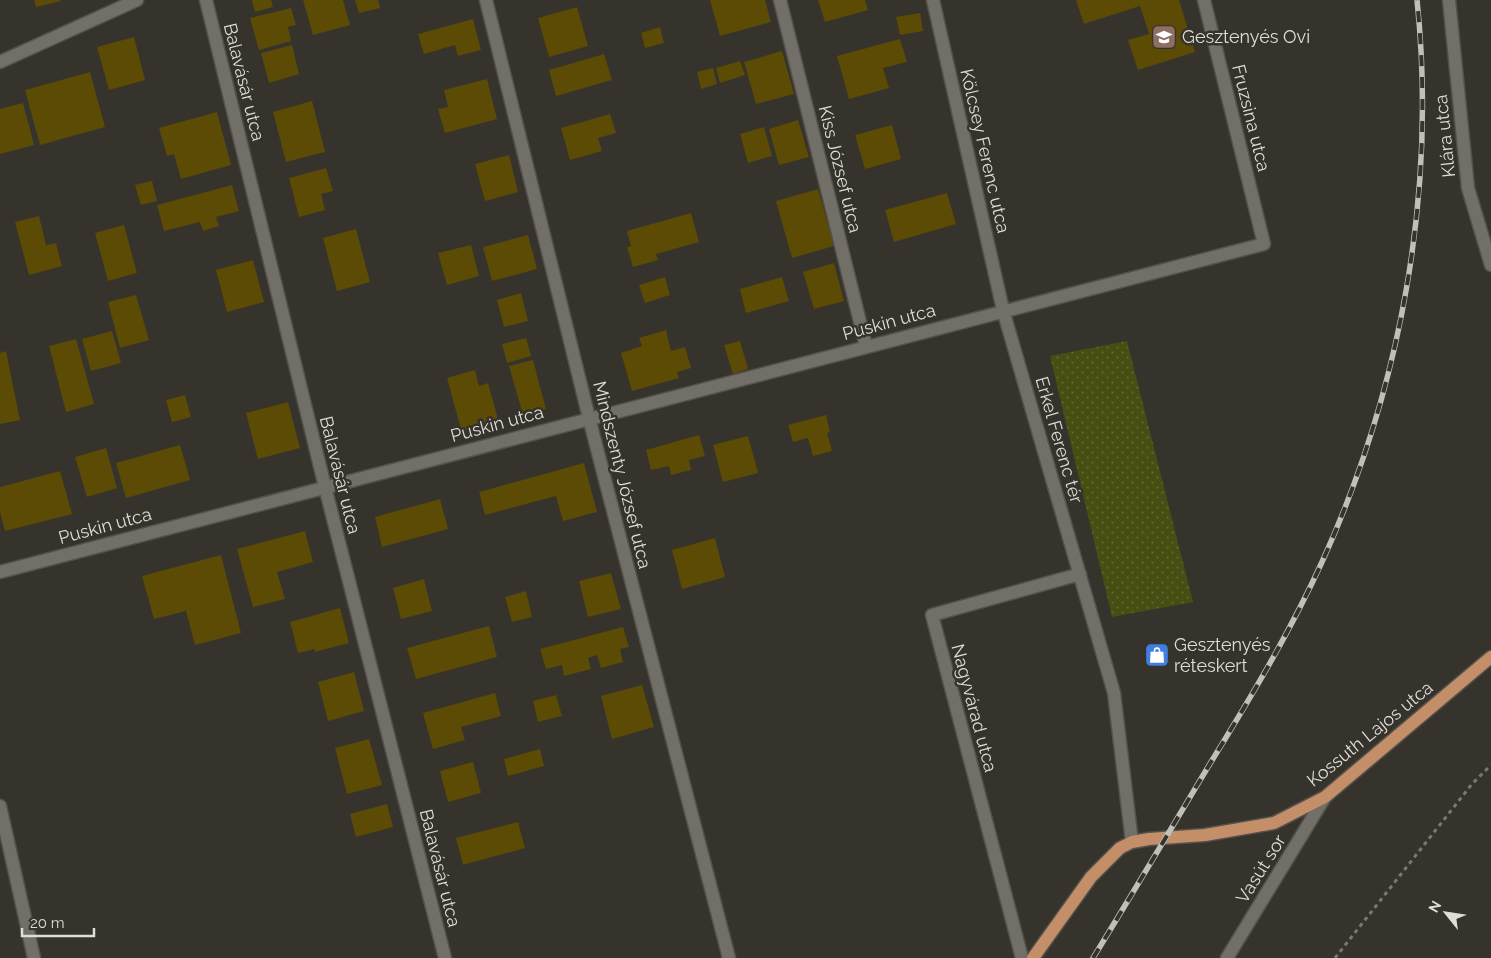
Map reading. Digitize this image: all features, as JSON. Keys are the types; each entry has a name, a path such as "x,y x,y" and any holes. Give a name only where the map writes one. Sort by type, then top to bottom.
{"main road":[{"name":"Kossuth Lajos utca","path":"1132,842 1205,835 1274,823 1325,797 1491,657"},
{"path":"1033,958 1101,865 1120,848 1132,842"}],"street":[{"path":"0,62 136,0"},
{"name":"Balavásár utca","path":"206,0 325,487 445,958"},
{"name":"Mindszenty József utca","path":"486,0 589,418 728,958"},
{"name":"Kiss József utca","path":"780,0 866,346"},
{"name":"Kölcsey Ferenc utca","path":"933,0 1003,310"},
{"name":"Fruzsina utca","path":"1003,310 1264,244 1204,0"},
{"name":"Klára utca","path":"1449,0 1468,188 1491,265"},
{"name":"Puskin utca","path":"0,572 1003,310"},
{"name":"Erkel Ferenc tér","path":"1003,310 1114,693 1132,842"},
{"name":"Nagyvárad utca","path":"1022,958 932,615 1080,574"},
{"name":"Vasút sor","path":"1227,958 1325,797"},
{"path":"0,806 34,958"}],"path":[{"path":"1335,958 1472,784 1491,765"}],"green space":[{"path":"1127,341 1193,602 1112,617 1050,356"}],"building":[{"path":"34,0 60,0 61,1 36,7"},
{"path":"252,0 271,0 273,7 255,12"},
{"path":"303,0 343,0 350,25 313,35"},
{"path":"355,0 378,0 380,8 359,13"},
{"path":"710,0 765,0 771,22 720,36"},
{"path":"818,0 865,0 868,10 825,22"},
{"name":"Gesztenyés Ovi","path":"1076,0 1179,0 1195,52 1138,70 1128,40 1149,34 1140,6 1084,24"},
{"path":"577,7 588,46 549,57 538,18"},
{"path":"291,8 296,25 288,27 291,41 259,50 250,18"},
{"path":"920,13 923,31 900,35 896,17"},
{"path":"473,19 481,50 458,56 455,45 424,54 418,34"},
{"path":"660,27 664,43 645,48 641,33"},
{"path":"134,37 145,80 109,90 97,47"},
{"path":"900,39 907,62 883,68 889,88 849,99 837,56"},
{"path":"292,45 299,74 269,83 261,53"},
{"path":"782,51 794,94 756,104 744,62"},
{"path":"604,54 612,80 556,96 549,70"},
{"path":"740,61 745,75 720,83 716,68"},
{"path":"713,68 717,84 701,89 697,72"},
{"path":"90,72 105,127 40,145 25,90"},
{"path":"487,79 497,119 445,133 438,109 448,107 444,90"},
{"path":"312,101 325,152 286,162 273,112"},
{"path":"23,103 34,145 0,154 0,109"},
{"path":"217,112 231,165 181,179 174,154 167,156 159,128"},
{"path":"610,114 616,133 598,138 602,151 570,160 561,128"},
{"path":"798,120 809,157 779,165 769,129"},
{"path":"892,125 901,159 865,169 855,135"},
{"path":"764,127 772,156 748,163 740,134"},
{"path":"509,155 518,192 485,201 475,164"},
{"path":"326,168 333,191 321,194 325,210 299,217 289,178"},
{"path":"152,181 157,201 141,205 135,185"},
{"path":"232,185 239,211 216,217 219,226 203,231 200,222 164,231 157,205"},
{"path":"818,189 834,246 792,258 776,201"},
{"path":"947,193 956,224 894,242 885,210"},
{"path":"691,213 699,242 656,254 658,260 633,267 627,247 631,246 627,231"},
{"path":"39,216 46,245 56,243 62,266 29,275 15,222"},
{"path":"124,225 137,273 108,281 95,233"},
{"path":"356,229 370,282 337,291 323,238"},
{"path":"528,235 537,269 492,281 483,247"},
{"path":"471,245 479,276 447,285 438,253"},
{"path":"253,260 264,302 227,312 216,270"},
{"path":"834,263 844,301 814,309 803,272"},
{"path":"665,277 670,295 645,303 639,285"},
{"path":"782,277 789,301 746,313 740,289"},
{"path":"521,293 528,321 504,327 497,300"},
{"path":"136,295 149,340 120,348 108,302"},
{"path":"666,330 671,351 685,347 691,368 677,372 679,378 632,391 621,353 642,346 639,338"},
{"path":"112,331 121,363 91,371 82,339"},
{"path":"526,338 531,356 507,363 502,344"},
{"path":"76,339 94,404 66,412 49,346"},
{"path":"740,341 748,369 733,374 724,345"},
{"path":"6,351 20,420 0,424 0,353"},
{"path":"533,360 546,409 523,415 509,366"},
{"path":"475,370 479,386 488,383 499,423 462,433 447,378"},
{"path":"185,395 191,417 172,422 166,400"},
{"path":"288,402 300,448 258,459 246,413"},
{"path":"826,415 830,432 827,433 832,451 813,456 808,438 793,442 788,425"},
{"path":"699,435 705,456 689,460 691,470 671,475 669,466 651,470 646,450"},
{"path":"748,436 758,473 723,482 713,445"},
{"path":"180,445 190,480 126,498 116,463"},
{"path":"106,448 117,488 87,497 75,457"},
{"path":"584,463 597,512 563,521 556,496 485,515 479,492"},
{"path":"60,471 72,514 5,531 0,512 0,487"},
{"path":"440,499 448,529 382,547 375,517"},
{"path":"305,531 313,562 277,572 285,599 253,607 237,549"},
{"path":"715,538 725,577 682,589 672,550"},
{"path":"221,555 241,633 195,645 186,611 154,619 142,576"},
{"path":"611,573 621,609 588,617 579,581"},
{"path":"424,579 432,611 401,619 393,588"},
{"path":"526,591 532,617 512,622 505,597"},
{"path":"340,608 349,643 315,652 315,649 298,653 290,622"},
{"path":"489,626 497,657 416,679 407,648"},
{"path":"623,627 629,647 620,649 623,662 601,668 597,655 588,658 591,669 564,676 562,665 546,669 540,649"},
{"path":"354,672 364,711 328,721 318,682"},
{"path":"642,685 654,727 612,739 601,696"},
{"path":"495,693 501,716 461,727 465,740 433,749 423,713"},
{"path":"556,695 562,716 538,722 533,701"},
{"path":"369,739 382,785 347,794 335,748"},
{"path":"540,749 544,766 508,776 504,759"},
{"path":"473,762 481,793 448,802 440,771"},
{"path":"387,804 393,827 356,837 350,814"},
{"path":"518,822 525,848 463,865 456,838"}],"railway":[{"path":"1093,958 1255,689 1297,614 1350,496 1373,428 1392,358 1407,287 1417,216 1422,144 1422,72 1417,0"}],"place":[{"name":"Gesztenyés Ovi","path":"1164,37"},
{"name":"Gesztenyés réteskert","path":"1157,655"}]}
